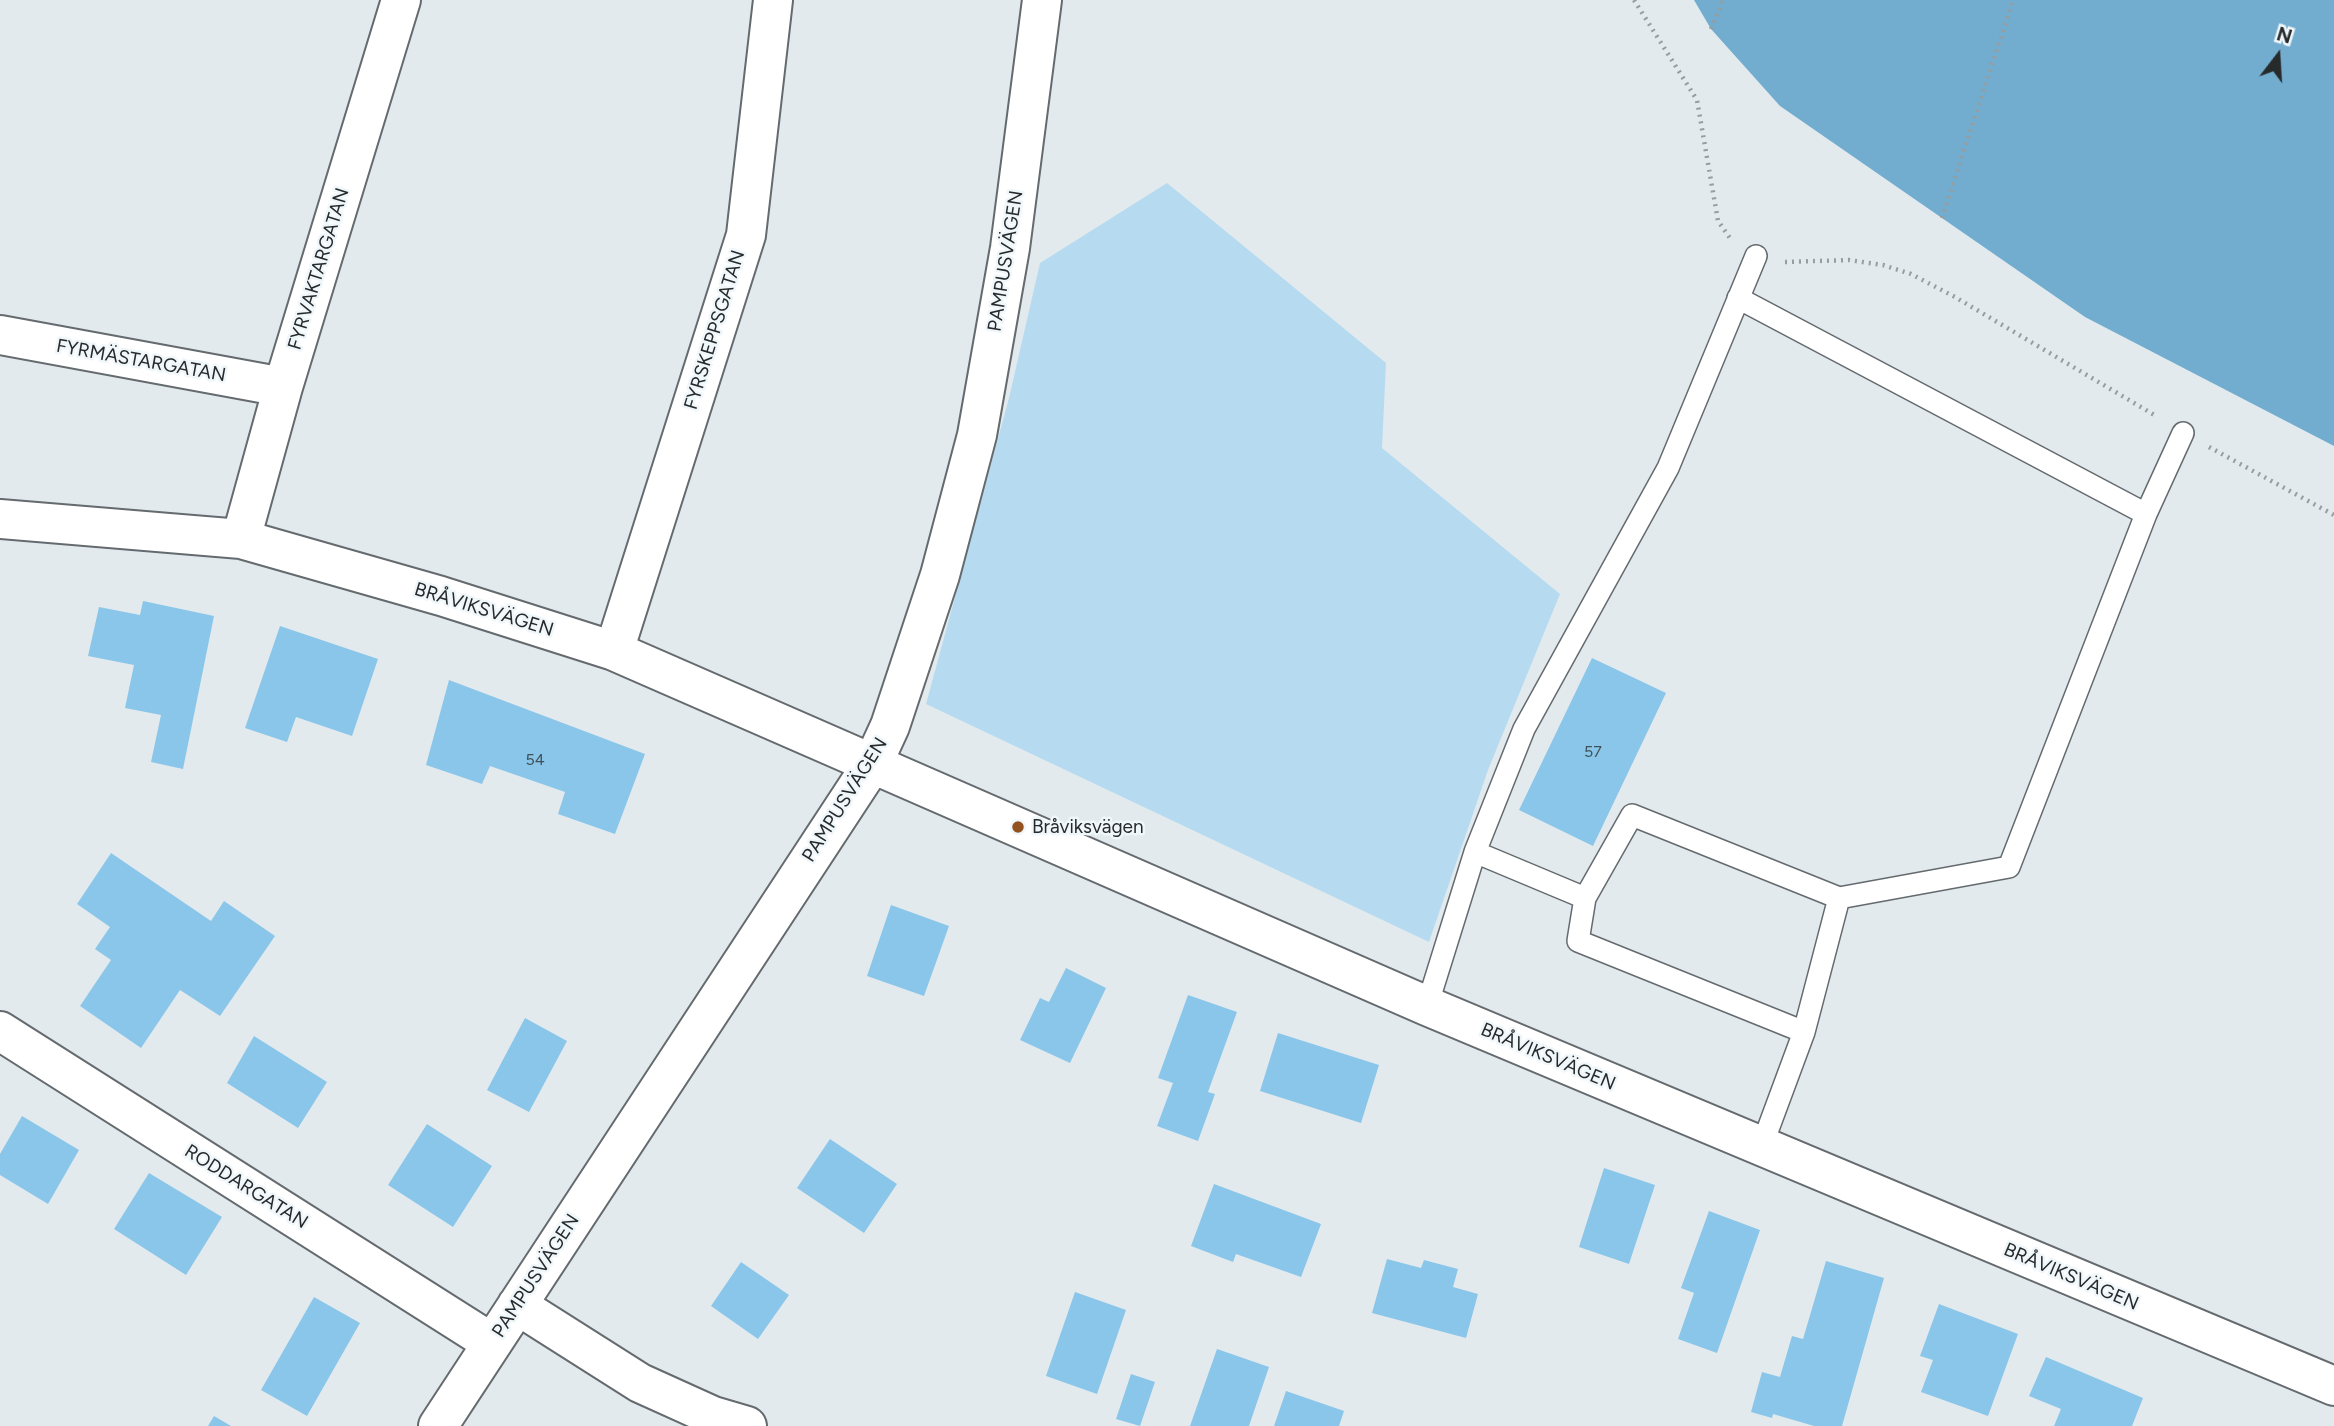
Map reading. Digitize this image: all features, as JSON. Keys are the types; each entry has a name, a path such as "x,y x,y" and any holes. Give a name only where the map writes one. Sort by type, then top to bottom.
{"street":[{"name":"FYRVAKTARGATAN","path":"241,539 283,387 401,0"},
{"name":"FYRSKEPPSGATAN","path":"614,651 746,235 773,0"},
{"name":"PAMPUSVÄGEN","path":"438,1426 873,763 890,726 940,575 977,435 1010,248 1042,0"},
{"name":"FYRMÄSTARGATAN","path":"0,335 283,387"},
{"name":"BRÅVIKSVÄGEN","path":"0,519 241,539 441,596 614,651 1427,1006 2334,1386"},
{"name":"RODDARGATAN","path":"0,1031 492,1343"},
{"path":"517,1306 640,1383 713,1416 747,1426"}],"lane":[{"path":"1427,1006 1475,852 1524,729 1668,468 1756,256"},
{"path":"1738,298 2146,514"},
{"path":"1804,1032 1578,941 1585,898 1632,815 1839,898 2008,867 2146,514 2183,433"},
{"path":"1475,852 1585,898"},
{"path":"1761,1148 1804,1032 1839,898"}],"path":[{"path":"1634,0 1697,100 1718,221 1729,237 1756,256 1771,261 1849,260 1883,265 1911,274 1955,297 2183,433 2334,515"},
{"path":"1711,29 1723,0"},
{"path":"1942,218 2013,0"}],"shaded area":[{"path":"1694,0 2334,0 2334,446 2085,317 1780,106 1711,29"},
{"path":"1167,183 1386,363 1382,448 1560,594 1488,770 1429,942 926,704 1009,398 1040,263"}],"building":[{"path":"143,601 214,616 183,769 151,762 161,715 125,708 134,665 88,656 99,607 140,615"},
{"path":"280,626 378,659 352,736 296,717 287,742 245,728"},
{"path":"1592,658 1666,693 1593,846 1519,810"},
{"path":"449,680 645,754 615,834 558,814 565,792 490,766 482,784 426,765"},
{"path":"111,853 211,921 224,901 275,936 220,1016 180,990 141,1048 80,1006 111,960 95,949 110,927 77,904"},
{"path":"891,905 949,926 924,996 867,976"},
{"path":"1066,968 1106,988 1070,1063 1020,1040 1040,998 1049,1002"},
{"path":"1188,995 1237,1012 1208,1092 1215,1094 1198,1141 1157,1126 1173,1083 1158,1078"},
{"path":"525,1018 567,1041 529,1112 487,1090"},
{"path":"1278,1033 1379,1065 1361,1123 1260,1091"},
{"path":"254,1036 327,1082 298,1128 227,1083"},
{"path":"22,1116 79,1150 48,1204 0,1175 0,1154"},
{"path":"427,1124 492,1166 453,1227 388,1185"},
{"path":"830,1139 897,1184 864,1233 797,1188"},
{"path":"1604,1168 1655,1185 1629,1264 1579,1247"},
{"path":"149,1173 222,1217 186,1275 114,1229"},
{"path":"1214,1184 1321,1224 1301,1277 1236,1254 1233,1262 1191,1246"},
{"path":"1709,1211 1760,1230 1717,1353 1678,1339 1694,1293 1681,1288"},
{"path":"1387,1259 1421,1268 1424,1260 1458,1269 1453,1287 1478,1294 1466,1338 1372,1313"},
{"path":"1826,1261 1884,1278 1842,1426 1814,1426 1773,1414 1772,1418 1751,1412 1762,1372 1780,1377 1792,1336 1803,1339"},
{"path":"741,1262 789,1295 758,1339 711,1306"},
{"path":"1075,1292 1126,1310 1097,1394 1046,1376"},
{"path":"314,1297 360,1323 307,1416 261,1390"},
{"path":"1939,1304 2018,1334 1988,1416 1921,1392 1933,1360 1920,1356"},
{"path":"1217,1349 1269,1367 1249,1426 1190,1426"},
{"path":"2046,1357 2143,1398 2132,1426 2054,1426 2061,1409 2029,1396"},
{"path":"1131,1374 1155,1382 1140,1426 1116,1419"},
{"path":"1286,1391 1344,1411 1339,1426 1274,1426"},
{"path":"214,1416 231,1426 208,1426"}],"place":[{"name":"Bråviksvägen","path":"1018,827"}]}
